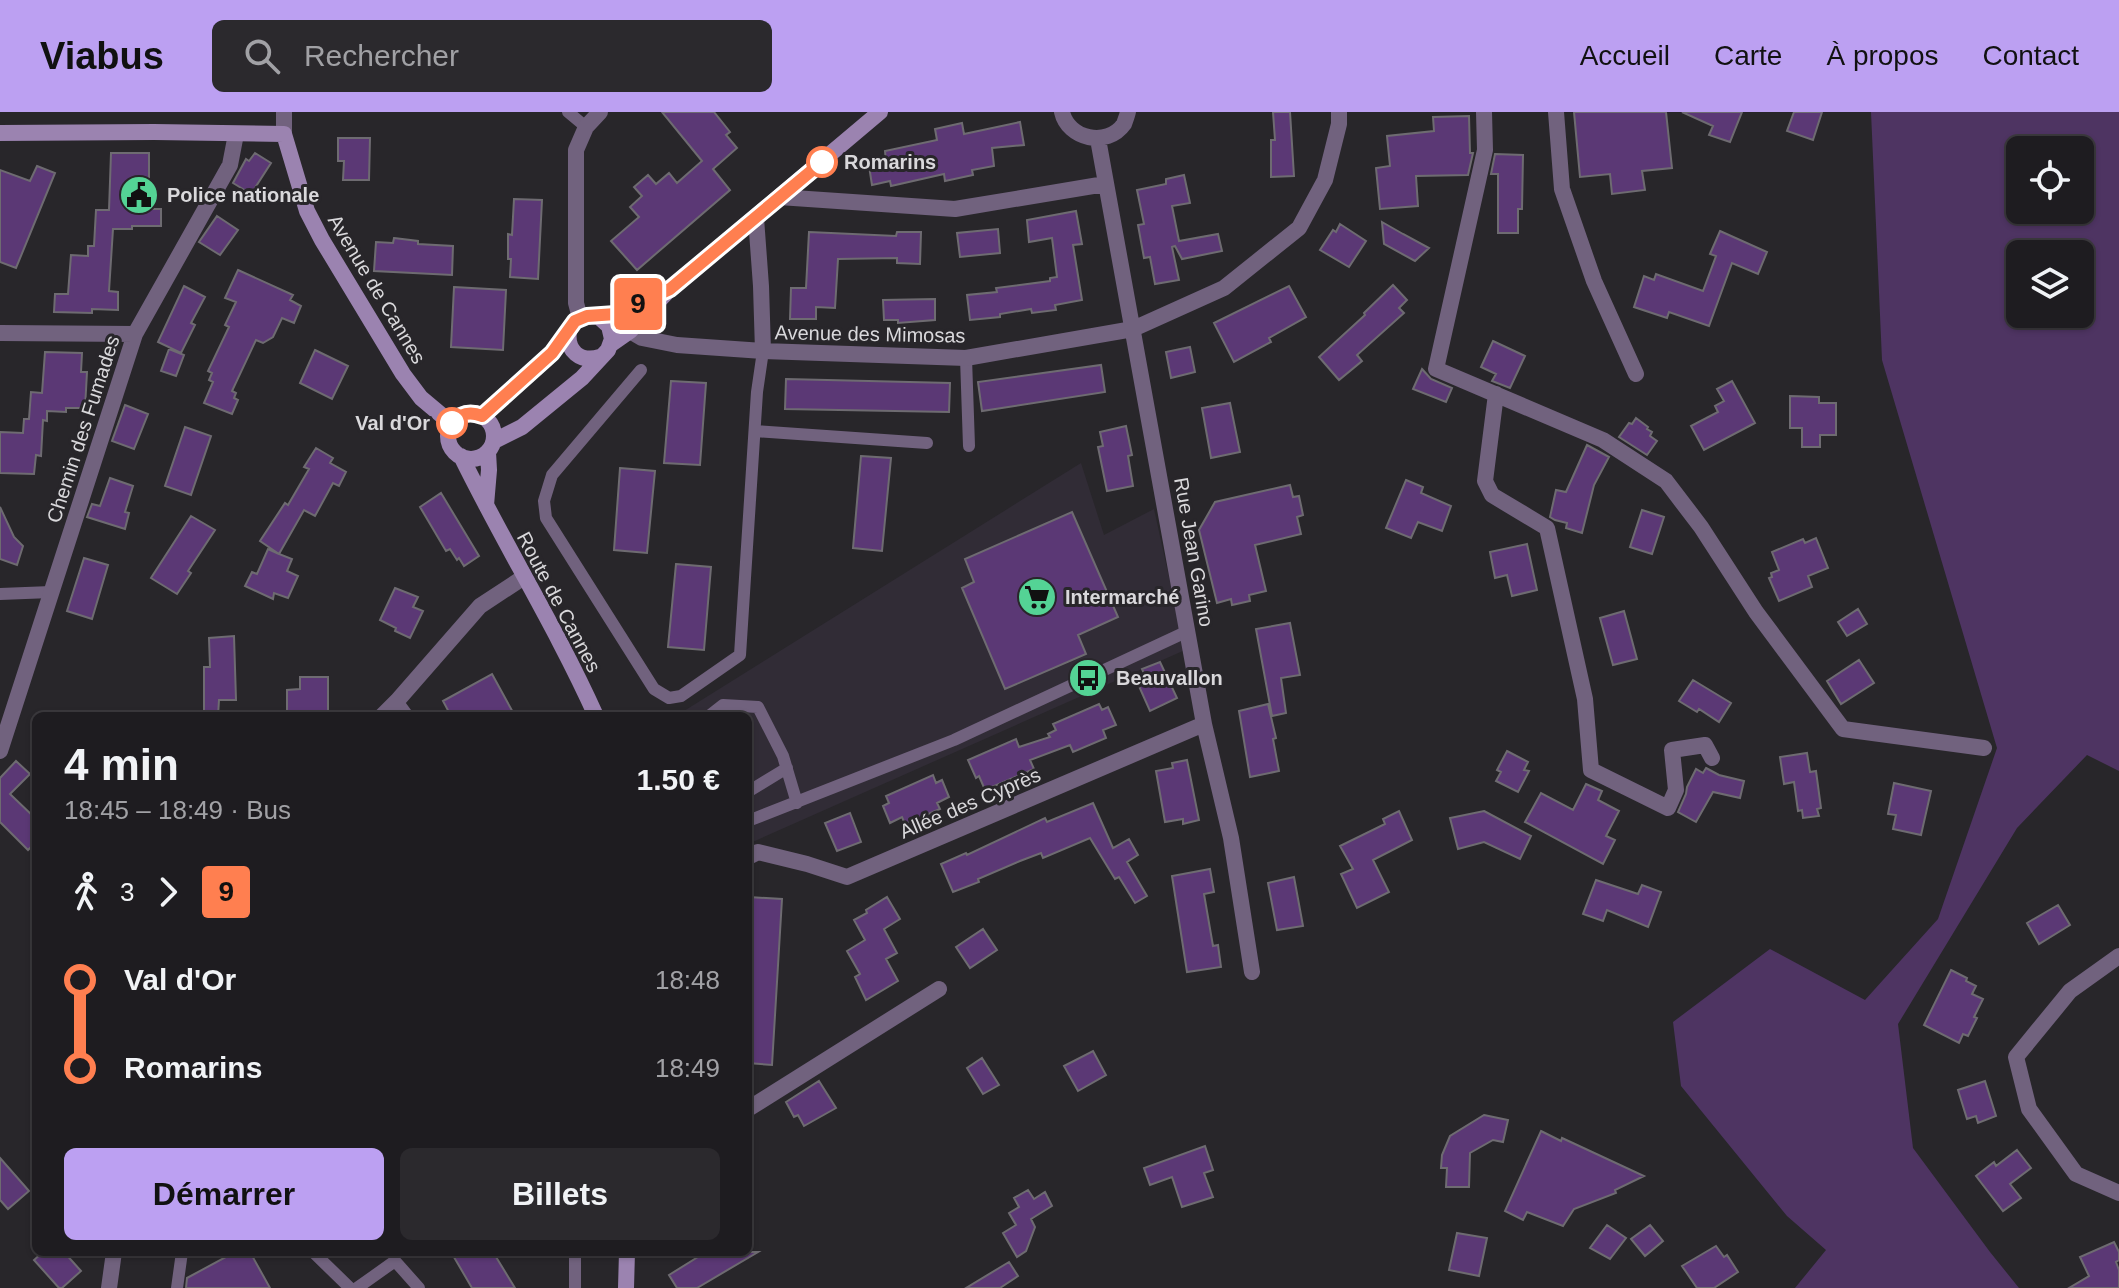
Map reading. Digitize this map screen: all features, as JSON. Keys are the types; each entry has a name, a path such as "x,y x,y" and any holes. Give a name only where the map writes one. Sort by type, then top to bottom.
{"main road":[{"path":"581,321 568,338 569,345 585,359 605,351 630,331 670,289 880,112"},
{"path":"0,133 284,134"},
{"name":"Avenue de Cannes","path":"284,134 307,211 322,240 403,374 421,398 452,424"},
{"path":"482,416 552,353 581,321 616,314 670,289"},
{"path":"486,507 491,446 492,426 482,416 469,413 452,424 449,439 455,452 475,458 491,446 522,427 582,378 612,339 605,321 581,321"},
{"name":"Route de Cannes","path":"461,456 545,612 594,712"},
{"path":"626,1288 627,1256"}],"street":[{"name":"Avenue de Cannes","path":"284,112 284,134"},
{"path":"581,321 576,303 576,150 586,127 600,112"},
{"path":"1062,112 1064,121 1073,130 1098,139 1112,134 1124,124 1128,112"},
{"name":"Avenue des Mimosas","path":"630,331 642,338 677,345 966,358 1133,329 1224,288 1299,228 1325,180 1339,124 1339,112"},
{"path":"1484,112 1485,150 1436,369 1603,440 1666,481 1701,527 1756,612 1843,729 1984,748"},
{"path":"1556,112 1562,189 1594,281 1636,374"},
{"name":"Chemin des Fumades","path":"0,751 135,334 230,165 236,134"},
{"name":"Rue Jean Garino","path":"1098,139 1204,724 1231,838 1252,972"},
{"path":"779,197 955,209 1105,184"},
{"path":"756,218 763,351"},
{"path":"0,333 135,334"},
{"path":"1496,394 1485,481 1492,495 1547,528 1585,699 1591,770 1668,808 1676,790 1672,750 1705,745 1712,758"},
{"path":"386,712 480,606 524,577"},
{"name":"Allée des Cyprès","path":"752,855 758,852 847,877 1204,724"},
{"path":"2119,956 2070,991 2016,1057 2029,1109 2076,1174 2119,1193"},
{"path":"752,1106 939,989"},
{"path":"109,1287 113,1256"}],"lane":[{"path":"568,112 586,127"},
{"path":"641,370 552,475 544,501 546,518 654,689 669,698 681,696 740,655 763,351"},
{"path":"966,358 969,446"},
{"path":"755,431 927,443"},
{"path":"0,594 51,592"},
{"path":"752,820 954,740 1188,631"},
{"path":"397,701 405,712"},
{"path":"714,712 723,705 758,707 783,756 797,803"},
{"path":"752,789 787,768"},
{"path":"177,1288 181,1256"},
{"path":"317,1256 350,1288"},
{"path":"575,1256 575,1288"},
{"path":"357,1288 395,1261 419,1288"}],"shaded area":[{"path":"1871,112 2119,112 2119,771 2087,755 2017,828 1898,1024 1913,1148 2019,1288 1795,1288 1826,1250 1787,1216 1681,1086 1673,1022 1770,949 1865,1000 1938,919 1997,748 1882,360"},
{"path":"1081,463 1104,535 1154,509 1185,650 752,842 752,712 682,712"}],"building":[{"path":"662,112 714,112 730,132 726,135 737,148 713,169 730,190 637,270 611,241 639,217 630,207 642,196 634,187 648,175 656,184 669,173 677,183 702,161"},
{"path":"1273,112 1290,112 1294,176 1271,177 1271,140 1275,140"},
{"path":"1574,112 1666,112 1672,168 1642,171 1645,190 1612,194 1610,174 1580,177"},
{"path":"1682,112 1742,112 1730,142 1709,135 1713,126"},
{"path":"1794,112 1822,112 1813,140 1787,131"},
{"path":"1469,116 1470,153 1473,153 1468,175 1416,176 1418,206 1380,209 1376,168 1390,166 1387,136 1434,131 1433,117"},
{"path":"1020,122 1024,145 992,148 994,166 972,170 973,175 945,181 944,174 891,186 890,181 872,185 869,166 886,162 885,151 937,140 935,129 962,123 964,134"},
{"path":"338,138 370,138 369,180 343,180 344,161 338,161"},
{"path":"111,153 149,153 149,192 154,192 153,209 161,209 161,226 113,229 109,291 118,292 118,310 54,312 55,294 68,294 71,255 88,256 88,246 94,246 96,210 109,210"},
{"path":"255,153 271,163 251,194 233,183 246,159 249,161"},
{"path":"1495,154 1523,155 1522,209 1518,209 1518,233 1498,233 1498,174 1491,174"},
{"path":"37,166 55,173 16,268 0,262 0,170 30,181"},
{"path":"1184,175 1190,203 1172,206 1179,241 1218,234 1222,251 1182,259 1175,246 1172,247 1179,280 1155,284 1150,257 1144,258 1138,225 1144,224 1137,190 1166,184 1166,179"},
{"path":"514,199 542,200 538,279 510,277 508,234 512,235"},
{"path":"1076,211 1082,244 1073,245 1082,300 1055,305 1056,310 1032,313 1031,309 970,320 967,295 997,292 996,288 1050,281 1050,278 1057,277 1052,238 1029,242 1027,220"},
{"path":"217,216 238,230 220,255 199,242"},
{"path":"1382,222 1429,248 1415,261 1384,244"},
{"path":"1340,224 1366,241 1349,267 1320,250"},
{"path":"998,229 1000,253 960,257 957,233"},
{"path":"1720,231 1767,252 1758,274 1732,263 1709,326 1669,312 1667,318 1634,307 1644,276 1654,280 1656,274 1703,291 1716,256 1710,254"},
{"path":"809,232 896,236 897,232 921,232 920,264 897,263 897,258 838,259 835,308 816,307 816,319 790,319 791,288 806,288"},
{"path":"394,238 418,241 418,244 453,246 452,275 374,271 376,242 393,243"},
{"path":"238,270 293,295 290,300 301,306 294,323 282,318 273,337 263,343 256,340 232,391 238,400 232,414 204,403 213,382 209,380 212,373 208,371 229,327 225,325 236,302 225,298"},
{"path":"1393,285 1407,300 1399,308 1404,313 1357,355 1362,361 1339,380 1319,357"},
{"path":"184,286 205,297 191,323 195,325 181,353 158,342"},
{"path":"1289,286 1306,317 1269,338 1271,342 1234,362 1214,323"},
{"path":"454,287 506,290 503,350 451,347"},
{"path":"935,299 935,320 898,323 898,320 884,320 883,300"},
{"path":"1493,341 1525,356 1510,388 1492,381 1496,374 1481,367"},
{"path":"1190,347 1195,372 1171,378 1166,352"},
{"path":"169,349 184,355 176,376 161,371"},
{"path":"315,350 348,366 332,399 300,383"},
{"path":"45,352 82,353 81,372 87,372 85,408 66,408 66,412 47,411 47,421 43,420 41,456 36,455 34,474 0,473 0,432 23,433 24,419 29,419 31,392 42,393"},
{"path":"1101,365 1105,392 982,411 978,382"},
{"path":"1422,369 1431,379 1452,388 1446,402 1413,389"},
{"path":"786,379 950,383 949,412 785,409"},
{"path":"671,381 706,383 700,465 664,463"},
{"path":"1732,381 1755,423 1704,450 1691,426 1718,412 1715,406 1724,401 1717,389"},
{"path":"1790,396 1819,397 1819,403 1836,403 1836,435 1820,435 1820,447 1802,447 1802,428 1790,428"},
{"path":"1230,403 1240,452 1211,458 1202,408"},
{"path":"125,405 148,414 134,449 112,441"},
{"path":"1636,418 1648,427 1652,432 1650,436 1657,441 1647,455 1619,437"},
{"path":"1126,426 1132,455 1128,456 1133,486 1107,491 1098,447 1103,446 1100,432"},
{"path":"185,427 211,436 191,495 165,486"},
{"path":"1587,445 1609,457 1594,485 1582,533 1566,528 1567,523 1550,517 1556,490 1566,492"},
{"path":"316,448 333,458 330,463 346,472 339,486 333,483 315,516 304,510 279,554 260,541 285,503 288,505 309,469 304,467"},
{"path":"861,456 891,458 882,551 853,548"},
{"path":"620,468 655,471 647,553 614,550"},
{"path":"110,478 133,486 125,512 129,513 125,529 87,517 92,504 100,506"},
{"path":"1406,480 1423,487 1421,493 1451,506 1442,531 1418,522 1411,538 1386,528"},
{"path":"1290,485 1293,497 1299,496 1303,515 1297,517 1301,534 1255,545 1266,591 1249,595 1250,601 1232,605 1231,599 1217,603 1199,530 1215,502"},
{"path":"441,493 479,556 464,566 450,549 446,551 420,507"},
{"path":"0,507 14,537 23,546 17,565 0,559"},
{"path":"1642,510 1664,517 1652,554 1630,547"},
{"name":"Intermarché","path":"1072,512 1118,617 1078,635 1086,654 1005,689 962,588 974,582 965,559"},
{"path":"191,516 215,530 177,594 151,578"},
{"path":"1816,538 1828,568 1808,576 1812,587 1779,601 1769,578 1772,577 1771,573 1779,570 1772,552 1803,539 1805,543"},
{"path":"1527,544 1537,590 1512,596 1507,575 1495,578 1490,552"},
{"path":"268,549 292,559 287,571 298,576 288,598 274,593 273,599 245,586 252,572 257,574"},
{"path":"84,558 108,565 92,619 67,611"},
{"path":"676,564 711,567 704,650 668,647"},
{"path":"395,588 418,597 413,607 423,611 410,638 380,620"},
{"path":"1858,609 1867,624 1847,636 1838,622"},
{"path":"1624,611 1637,659 1613,665 1600,618"},
{"path":"1290,623 1300,675 1281,678 1286,713 1272,716 1256,629"},
{"path":"234,636 236,700 219,700 218,712 204,712 204,667 210,667 209,638"},
{"path":"1859,660 1874,683 1841,704 1827,681"},
{"path":"1160,662 1177,698 1150,711 1138,684 1147,680 1142,669"},
{"path":"492,674 513,712 449,712 443,701"},
{"path":"300,677 328,677 328,712 287,712 287,690 300,689"},
{"path":"1693,680 1731,703 1719,722 1679,701"},
{"path":"1099,704 1102,710 1108,707 1116,725 1103,730 1106,738 1073,752 1070,745 1030,760 1034,769 985,790 979,776 976,778 968,760 1016,739 1019,747 1050,737 1048,734 1056,730 1053,724"},
{"path":"1268,704 1279,771 1250,777 1239,711"},
{"path":"1507,751 1528,762 1524,770 1529,771 1518,792 1496,781 1501,772 1497,770"},
{"path":"1807,753 1810,772 1816,771 1821,808 1817,809 1819,816 1803,818 1802,810 1798,811 1794,782 1784,784 1780,757"},
{"path":"1187,760 1199,820 1183,824 1183,819 1165,822 1156,771 1173,768 1172,763"},
{"path":"16,761 30,774 10,794 32,815 32,846 28,850 0,822 0,778"},
{"path":"1706,768 1719,775 1744,781 1740,798 1713,792 1696,822 1678,812 1696,769 1703,773"},
{"path":"933,775 936,783 942,780 949,797 937,803 940,809 905,824 902,817 890,823 883,806 889,803 886,796"},
{"path":"1894,783 1931,791 1921,835 1893,829 1896,815 1888,814"},
{"path":"1586,784 1602,791 1598,800 1619,811 1606,836 1615,840 1603,864 1525,822 1541,793 1573,810"},
{"path":"1093,803 1113,848 1129,839 1138,855 1127,862 1147,896 1135,903 1119,877 1115,879 1090,838 1043,858 1041,853 1020,861 953,892 941,864 1045,818 1047,822"},
{"path":"1399,811 1412,840 1373,860 1389,892 1357,908 1341,874 1353,869 1340,846 1385,824 1383,819"},
{"path":"1484,811 1531,836 1520,859 1484,842 1458,849 1450,818"},
{"path":"850,813 861,842 837,851 825,823"},
{"path":"1210,869 1214,892 1204,894 1213,946 1218,945 1221,967 1187,972 1172,876"},
{"path":"1294,877 1303,926 1277,930 1268,883"},
{"path":"1596,880 1638,894 1642,885 1661,892 1648,927 1607,910 1603,921 1583,914"},
{"path":"752,897 782,899 772,1065 752,1063"},
{"path":"887,897 900,919 884,929 897,953 886,959 898,981 866,1000 855,977 860,974 847,951 865,940 854,920"},
{"path":"2058,905 2070,925 2039,944 2027,923"},
{"path":"983,929 997,950 970,968 956,947"},
{"path":"1951,970 1976,986 1972,994 1983,999 1968,1036 1963,1034 1959,1043 1924,1025"},
{"path":"1093,1051 1106,1075 1078,1091 1064,1066"},
{"path":"982,1058 999,1085 983,1094 967,1068"},
{"path":"819,1081 836,1108 804,1126 798,1115 794,1117 786,1102"},
{"path":"1985,1081 1996,1116 1978,1123 1976,1116 1967,1119 1958,1090"},
{"path":"1484,1115 1508,1120 1503,1142 1493,1140 1470,1153 1469,1187 1446,1187 1447,1168 1441,1168 1442,1155 1450,1136"},
{"path":"1541,1131 1644,1176 1615,1190 1616,1193 1574,1209 1563,1226 1527,1212 1523,1220 1505,1211"},
{"path":"1205,1146 1213,1170 1204,1173 1213,1197 1182,1207 1172,1177 1150,1185 1144,1168"},
{"path":"2017,1150 2031,1168 2010,1184 2021,1198 2003,1211 1976,1176"},
{"path":"0,1158 29,1191 8,1209 0,1200"},
{"path":"1028,1190 1034,1199 1045,1192 1052,1206 1031,1219 1035,1227 1026,1251 1017,1257 1003,1233 1016,1225 1009,1213 1019,1207 1014,1198"},
{"path":"1607,1225 1626,1238 1610,1259 1590,1248"},
{"path":"1650,1225 1663,1241 1645,1256 1631,1239"},
{"path":"1457,1233 1487,1238 1479,1276 1449,1270"},
{"path":"2114,1242 2119,1252 2116,1262 2119,1288 2069,1288 2089,1276 2080,1257"},
{"path":"1716,1246 1724,1257 1727,1255 1738,1272 1714,1288 1697,1288 1682,1266"},
{"path":"38,1256 68,1256 81,1271 59,1288 34,1260"},
{"path":"228,1256 252,1256 270,1288 186,1288 187,1278"},
{"path":"453,1256 495,1256 515,1288 472,1288"},
{"path":"700,1256 751,1256 697,1288 677,1288 669,1275"},
{"path":"1009,1262 1018,1276 1000,1288 966,1288"}],"bus line":[{"name":"9","path":"452,423 469,413 482,416 552,353 575,321 587,316 616,314 670,289 822,162"}],"place":[{"name":"Romarins","path":"822,162"},
{"name":"Police nationale","path":"139,195"},
{"name":"Val d'Or","path":"452,423"},
{"name":"Intermarché","path":"1037,597"},
{"name":"Beauvallon","path":"1088,678"}]}
